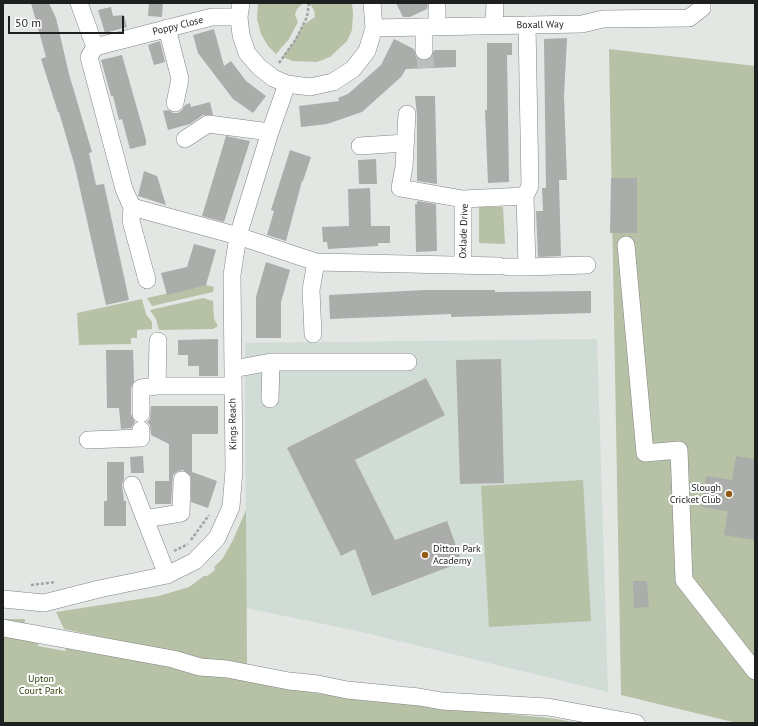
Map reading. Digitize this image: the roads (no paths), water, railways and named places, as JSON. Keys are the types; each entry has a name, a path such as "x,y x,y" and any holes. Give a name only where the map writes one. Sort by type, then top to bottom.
{"street":[{"path":"79,3 95,47 89,56 124,189 132,207 131,221 147,280"},
{"path":"240,10 241,35 247,52 259,67 280,81 310,87 333,82 353,69 367,50 374,28 372,3"},
{"path":"494,3 494,25"},
{"name":"Boxall Way","path":"374,28 582,24 603,19 690,18 702,5"},
{"path":"424,51 430,27 437,8"},
{"name":"Poppy Close","path":"95,47 240,10"},
{"path":"527,25 530,186 525,196 527,267"},
{"path":"168,28 180,79 175,102"},
{"name":"Kings Reach","path":"3,599 44,604 99,589 167,575 195,561 217,538 231,507 234,470 232,275 238,236 270,132 280,81"},
{"path":"407,114 404,167 400,188 463,199"},
{"path":"185,139 208,124 270,132"},
{"path":"360,146 405,143"},
{"name":"Oxlade Drive","path":"132,207 238,236 316,262 463,265 463,199 525,196"},
{"path":"626,245 645,453 679,450 684,580 755,671"},
{"path":"313,334 311,290 316,262"},
{"path":"463,265 527,267 587,265"},
{"path":"157,386 158,341"},
{"path":"233,369 271,362 408,362"},
{"path":"270,399 271,362"},
{"path":"88,440 141,438 141,388 157,386 232,386"},
{"path":"145,519 181,513 182,480"},
{"path":"132,485 167,575"},
{"path":"3,628 173,659 200,666 227,669 289,682 318,684 347,690 419,697 442,702 548,708 636,723"}],"tunnel":[{"path":"424,51 426,68"}],"place":[{"name":"Slough Cricket Club","path":"729,494"},
{"name":"Ditton Park Academy","path":"425,555"}],"park label":[{"name":"Upton Court Park","path":"41,684"}]}
